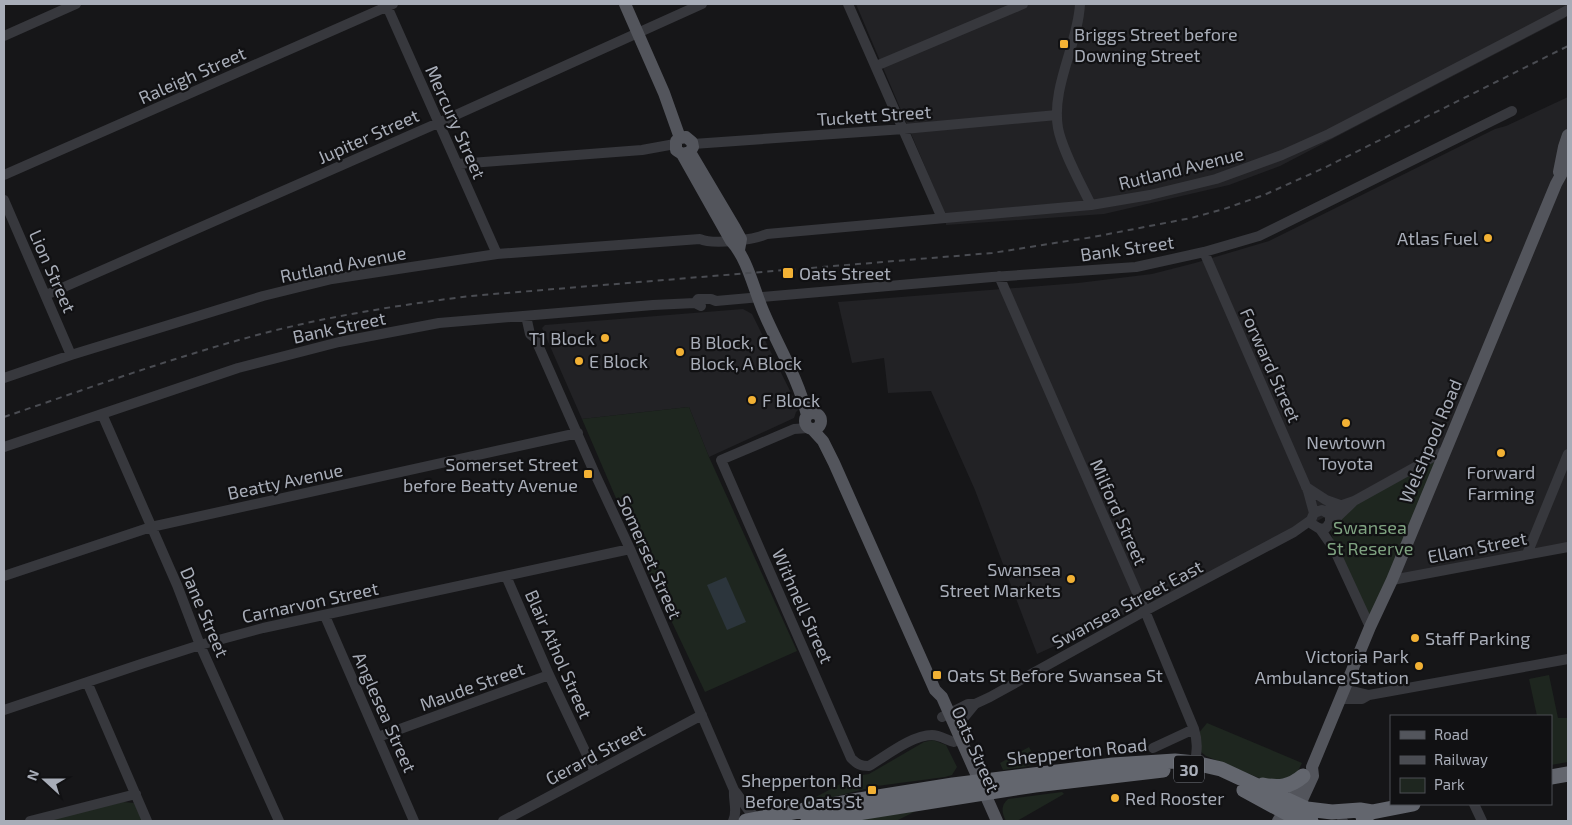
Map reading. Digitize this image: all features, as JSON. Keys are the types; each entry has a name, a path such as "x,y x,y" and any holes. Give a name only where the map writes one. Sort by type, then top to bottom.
{"highway":[{"name":"Shepperton Road","path":"808,821 978,788 1141,762 1174,761 1195,763 1221,769 1249,782 1289,813"},
{"name":"Shepperton Road","path":"753,820 847,802 978,788 1035,785 1180,769 1215,776 1289,813 1311,821"},
{"path":"1249,782 1281,787 1292,784 1308,771"},
{"path":"1552,777 1568,774"},
{"name":"30","path":"1342,821 1370,817 1410,805"},
{"name":"Shepperton Road","path":"1289,813 1307,808 1326,812 1360,810 1370,817"}],"main road":[{"name":"Oats Street","path":"625,4 664,93 684,147 735,239 756,297 788,360 811,421 834,463 935,690 935,700 956,727 989,821"},
{"name":"Welshpool Road","path":"1556,184 1568,135"},
{"name":"Welshpool Road","path":"1289,813 1313,776 1308,771 1392,580 1556,184 1568,162"},
{"name":"Oats Street","path":"946,715 954,742 997,821"}],"street":[{"path":"4,36 76,4"},
{"name":"Jupiter Street","path":"46,295 438,123 702,4"},
{"path":"848,4 942,218"},
{"path":"876,66 1023,4"},
{"path":"1080,4 1072,46 1059,95 1057,115 1062,140 1090,205"},
{"name":"Mercury Street","path":"388,5 438,123 497,254"},
{"name":"Raleigh Street","path":"4,176 388,5"},
{"name":"Rutland Avenue","path":"4,378 71,355 263,296 332,279 497,254 700,239 705,236 735,239 761,231 767,234 1090,205 1150,196 1216,179 1282,156 1329,134 1568,10"},
{"name":"Bank Street","path":"4,447 238,368 339,342 439,323 695,303 698,299 716,301 999,276 1136,267 1204,252 1259,236 1275,229 1512,111"},
{"name":"Tuckett Street","path":"457,164 684,147 1057,115"},
{"name":"Lion Street","path":"4,200 71,355"},
{"name":"Forward Street","path":"1204,252 1321,520"},
{"name":"Milford Street","path":"999,276 1145,611 1194,730 1198,751 1195,763"},
{"name":"Somerset Street","path":"529,316 530,334 535,338 578,433 594,474 630,549 734,790 742,799 753,820"},
{"name":"Dane Street","path":"102,414 200,645 279,821"},
{"name":"Withnell Street","path":"811,421 721,460 851,758 856,764 869,766 914,739 933,735 954,742"},
{"name":"Beatty Avenue","path":"4,576 151,527 578,433"},
{"name":"Swansea Street East","path":"956,727 974,704 1145,611 1294,532 1321,520 1444,451"},
{"path":"1527,554 1568,454"},
{"path":"1307,489 1326,500 1340,505"},
{"name":"Swansea Street East","path":"1321,520 1340,505 1354,501"},
{"path":"1321,520 1370,627"},
{"name":"Ellam Street","path":"1392,580 1568,547"},
{"name":"Carnarvon Street","path":"4,710 200,645 263,628 630,549"},
{"name":"Blair Athol Street","path":"506,576 549,675 595,772"},
{"name":"Anglesea Street","path":"325,616 414,821"},
{"path":"1343,694 1369,696 1568,659"},
{"name":"Maude Street","path":"378,737 549,675"},
{"path":"87,682 147,821"},
{"name":"Swansea Street East","path":"946,715 968,704 974,704"},
{"name":"Gerard Street","path":"503,821 702,715"},
{"name":"Shepperton Road","path":"1153,748 1194,730"},
{"name":"Somerset Street","path":"733,821 736,810 733,802 734,790"},
{"path":"30,821 136,794"},
{"path":"1474,805 1482,821"}],"shaded area":[{"path":"856,4 1568,4 1568,12 1565,18 1280,166 1229,185 1104,214 946,225 945,214"},
{"path":"1568,97 1568,543 1395,582 1449,447 1321,519 1147,604 1037,654 975,490 931,391 888,393 884,358 852,363 838,302 1078,283 1152,274 1195,263 1269,241 1495,129 1506,126"},
{"path":"743,309 752,314 799,409 794,418 709,457 689,407 582,419 542,328 545,325"},
{"path":"726,577 746,622 727,630 707,585"}],"green space":[{"path":"689,407 709,457 797,651 705,692 643,561 582,419"},
{"name":"Swansea St Reserve","path":"1444,451 1371,625 1334,547 1330,524 1356,500"},
{"path":"1549,675 1558,718 1568,718 1568,762 1552,765 1552,715 1537,715 1529,679"},
{"path":"1207,723 1302,763 1292,779 1264,780 1206,756 1201,752 1198,734"},
{"path":"933,740 946,745 957,767 952,775 877,786 801,805 855,776 869,774 924,742"},
{"path":"1029,747 1034,756 1031,765 1003,770 1000,763"},
{"path":"1062,792 1064,794 1017,821 1006,821 1002,810 1008,799"},
{"path":"123,802 134,803 143,821 43,821"},
{"path":"916,811 896,821 852,821"}],"railway":[{"path":"4,417 132,373 228,343 312,322 417,303 470,296 992,253 1093,237 1191,218 1264,195 1324,168 1568,46"}],"place":[{"name":"Briggs Street before Downing Street","path":"1064,44"},
{"name":"Atlas Fuel","path":"1488,238"},
{"name":"Oats Street","path":"788,273"},
{"name":"T1 Block","path":"605,338"},
{"name":"B Block, C Block, A Block","path":"680,352"},
{"name":"E Block","path":"579,361"},
{"name":"F Block","path":"752,400"},
{"name":"Newtown Toyota","path":"1346,423"},
{"name":"Forward Farming","path":"1501,453"},
{"name":"Somerset Street before Beatty Avenue","path":"588,474"},
{"name":"Swansea Street Markets","path":"1071,579"},
{"name":"Staff Parking","path":"1415,638"},
{"name":"Victoria Park Ambulance Station","path":"1419,666"},
{"name":"Oats St Before Swansea St","path":"937,675"},
{"name":"Shepperton Rd Before Oats St","path":"872,790"},
{"name":"Red Rooster","path":"1115,798"}]}
